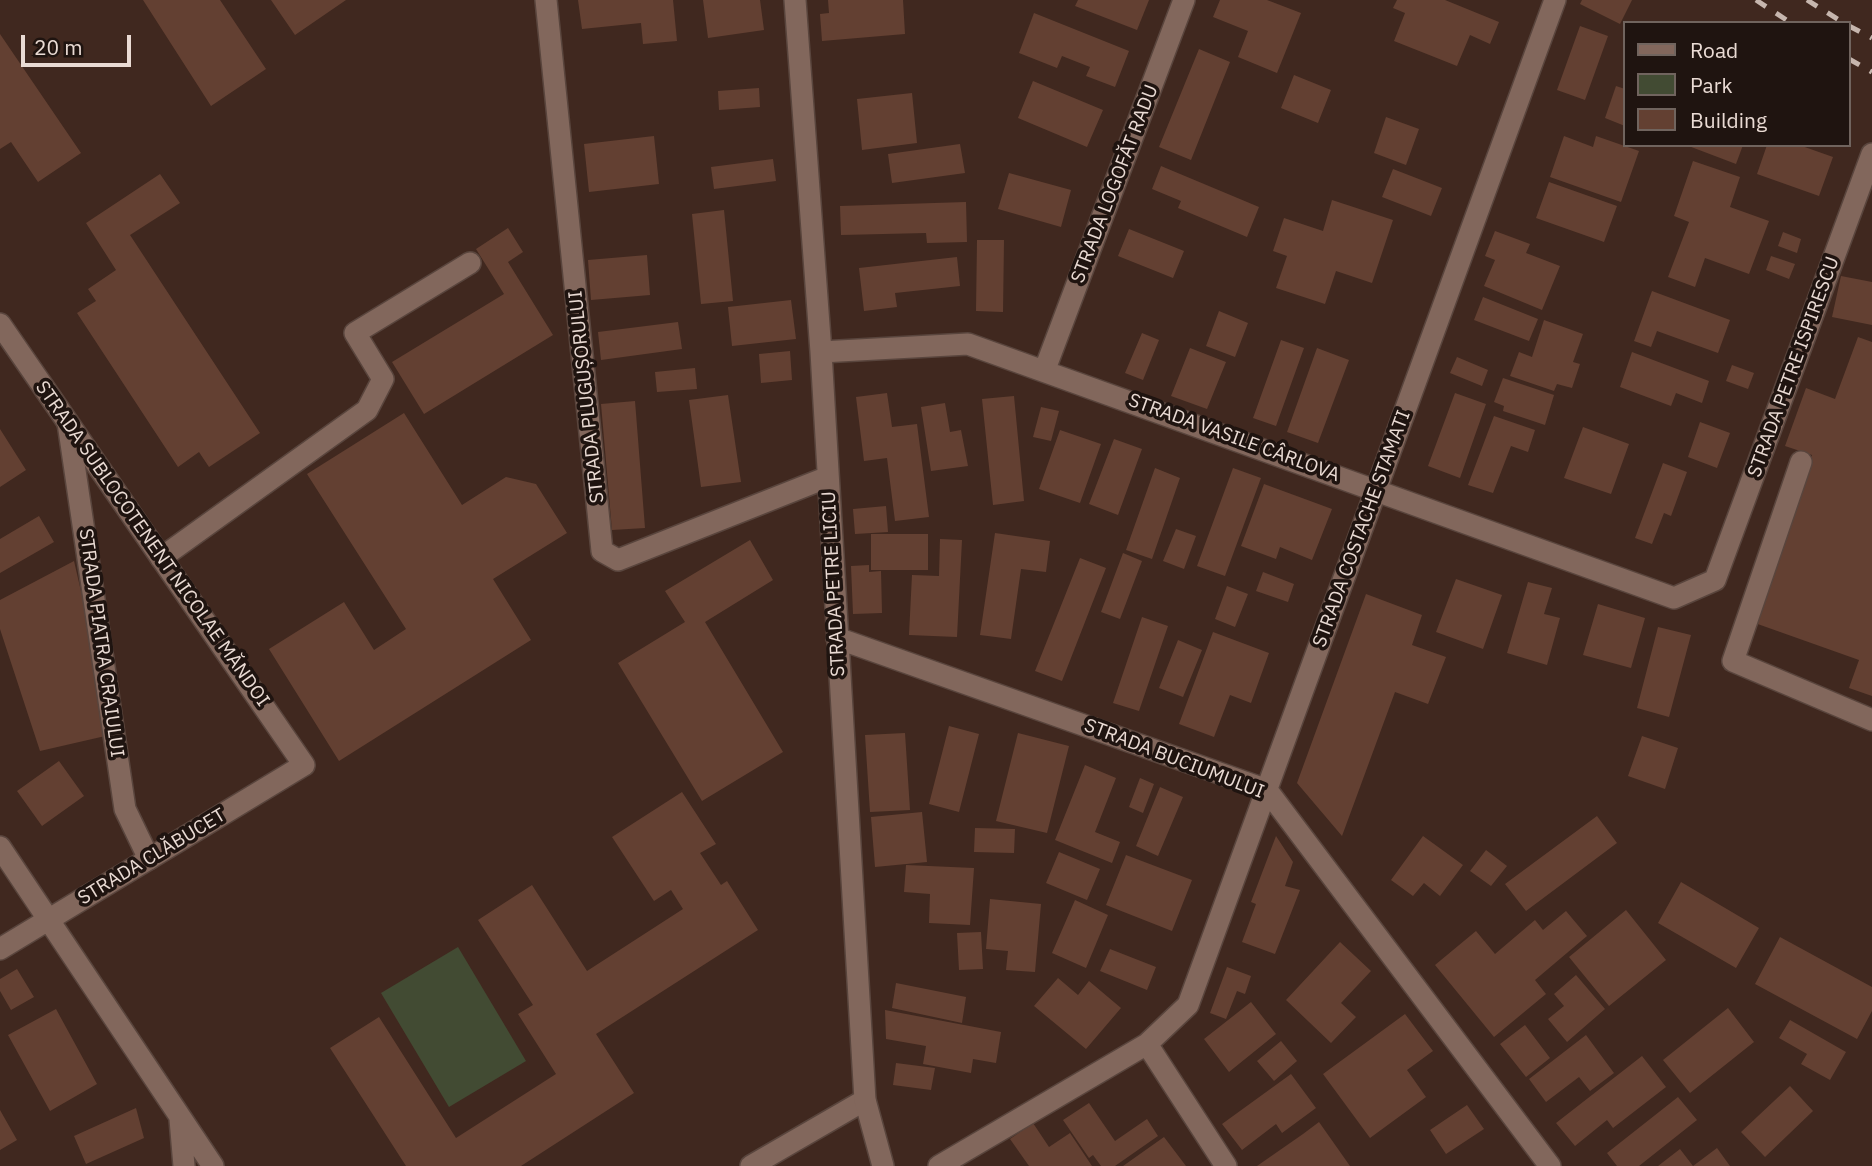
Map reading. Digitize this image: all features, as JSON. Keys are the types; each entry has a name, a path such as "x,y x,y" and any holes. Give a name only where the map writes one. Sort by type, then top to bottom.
{"street":[{"name":"STRADA PLUGUȘORULUI","path":"547,0 602,551 618,560 828,477"},
{"name":"STRADA PETRE LICIU","path":"795,0 821,352 865,1100 883,1166"},
{"name":"STRADA LOGOFĂT RADU","path":"1045,369 1184,0"},
{"name":"STRADA COSTACHE STAMATI","path":"939,1166 1147,1044 1188,1005 1555,0"},
{"name":"STRADA PETRE ISPIRESCU","path":"1715,580 1872,154"},
{"path":"162,558 367,410 383,379 355,333 470,263"},
{"name":"STRADA SUBLOCOTENENT NICOLAE MĂNDOI","path":"0,324 304,765"},
{"name":"STRADA VASILE CÂRLOVA","path":"821,352 968,344 1045,369 1674,598 1715,580"},
{"name":"STRADA PIATRA CRAIULUI","path":"68,423 125,809 149,859"},
{"path":"1801,462 1733,661 1872,720"},
{"name":"STRADA BUCIUMULUI","path":"837,638 1267,789 1550,1166"},
{"name":"STRADA CLĂBUCET","path":"0,949 304,765"},
{"path":"0,847 212,1166"},
{"path":"1147,1044 1226,1166"},
{"path":"751,1166 865,1100"},
{"path":"180,1117 184,1166"}],"green space":[{"path":"458,947 526,1061 449,1107 381,993"}],"building":[{"path":"143,0 220,0 266,69 211,106"},
{"path":"271,0 346,0 295,35"},
{"path":"578,0 673,0 677,41 643,44 641,23 582,29"},
{"path":"703,0 760,0 764,30 708,38"},
{"path":"828,0 903,0 905,34 822,41 820,14 829,13"},
{"path":"1078,0 1149,0 1137,30 1075,6"},
{"path":"1220,0 1267,0 1301,13 1277,73 1238,57 1248,31 1213,17"},
{"path":"1397,0 1445,0 1499,22 1490,44 1470,35 1457,66 1394,41 1405,13 1393,8"},
{"path":"1582,0 1632,0 1620,24 1580,4"},
{"path":"1034,13 1129,51 1115,87 1086,76 1090,67 1062,56 1057,68 1019,53"},
{"path":"1580,26 1608,36 1585,100 1557,90"},
{"path":"0,34 81,153 38,182 11,142 0,149"},
{"path":"1199,49 1230,62 1191,160 1159,147"},
{"path":"1294,75 1331,90 1318,123 1281,108"},
{"path":"1033,81 1103,110 1087,147 1018,118"},
{"path":"1616,86 1624,89 1624,126 1605,118"},
{"path":"759,88 760,107 719,110 718,91"},
{"path":"912,93 917,143 862,150 857,99"},
{"path":"1386,117 1419,129 1406,165 1374,153"},
{"path":"654,136 659,184 589,192 584,144"},
{"path":"1564,136 1593,147 1596,136 1639,151 1621,202 1550,177"},
{"path":"960,144 965,173 892,183 888,154"},
{"path":"1691,147 1742,147 1736,164"},
{"path":"1766,147 1805,147 1833,157 1819,196 1757,174"},
{"path":"773,159 776,181 714,189 711,167"},
{"path":"1693,161 1740,177 1730,207 1769,221 1749,274 1705,258 1695,287 1668,277 1689,222 1674,216"},
{"path":"1161,166 1259,207 1247,237 1178,208 1181,201 1152,189"},
{"path":"1393,169 1442,188 1431,216 1382,197"},
{"path":"1009,173 1071,190 1061,227 998,209"},
{"path":"160,174 180,203 130,235 260,433 209,467 199,452 178,467 77,313 96,301 88,289 116,270 86,223"},
{"path":"1549,182 1617,206 1604,242 1536,218"},
{"path":"1332,200 1393,220 1372,283 1336,271 1325,304 1276,288 1287,256 1273,251 1284,218 1323,231"},
{"path":"966,202 967,242 927,243 926,233 841,235 840,206"},
{"path":"724,210 733,301 701,304 692,214"},
{"path":"508,228 523,252 508,262 553,335 424,414 392,362 504,294 476,249"},
{"path":"1129,229 1184,251 1173,278 1118,256"},
{"path":"1495,231 1530,244 1526,253 1560,266 1542,310 1484,286 1495,260 1485,256"},
{"path":"1783,232 1801,239 1797,253 1778,246"},
{"path":"977,240 1004,240 1003,312 976,311"},
{"path":"647,255 650,295 591,300 588,260"},
{"path":"1771,256 1795,264 1789,279 1766,270"},
{"path":"957,257 960,286 895,293 897,307 864,311 859,268"},
{"path":"1841,276 1872,282 1872,325 1832,317"},
{"path":"1652,291 1730,320 1718,353 1657,331 1651,347 1634,341"},
{"path":"1483,297 1538,319 1529,341 1474,320"},
{"path":"791,300 796,339 732,346 728,307"},
{"path":"1219,311 1248,323 1235,357 1206,346"},
{"path":"1544,320 1583,334 1573,362 1580,364 1572,388 1557,384 1554,391 1510,376 1519,352 1532,357"},
{"path":"678,322 682,349 601,360 598,332"},
{"path":"1142,333 1159,340 1143,380 1125,373"},
{"path":"1858,337 1872,342 1872,696 1849,688 1859,660 1752,622 1812,455 1785,446 1806,388 1835,399"},
{"path":"1281,340 1304,348 1276,426 1253,418"},
{"path":"1190,348 1226,362 1207,409 1171,396"},
{"path":"1317,348 1349,360 1318,443 1287,432"},
{"path":"790,351 792,380 761,383 759,354"},
{"path":"1632,352 1709,381 1702,403 1676,393 1671,406 1620,387"},
{"path":"1457,357 1488,370 1482,386 1450,373"},
{"path":"1732,365 1754,373 1748,389 1726,381"},
{"path":"695,368 697,389 657,392 655,372"},
{"path":"1503,378 1554,395 1545,425 1503,411 1504,406 1494,402"},
{"path":"887,393 892,427 917,424 929,517 895,521 887,458 864,461 856,397"},
{"path":"1455,393 1486,404 1460,478 1428,466"},
{"path":"728,395 741,482 701,487 689,400"},
{"path":"1014,396 1024,501 993,505 982,399"},
{"path":"635,401 645,528 612,530 601,404"},
{"path":"945,403 950,432 961,430 968,466 931,471 921,407"},
{"path":"1041,407 1059,411 1051,441 1033,437"},
{"path":"404,413 462,505 506,477 536,484 567,533 493,579 531,640 339,761 269,649 344,602 374,650 406,629 307,474"},
{"path":"1494,416 1535,430 1528,452 1511,446 1493,493 1468,485"},
{"path":"1700,422 1730,433 1717,468 1688,457"},
{"path":"1583,427 1629,444 1611,494 1564,478"},
{"path":"0,429 26,470 0,487"},
{"path":"1060,430 1101,444 1080,503 1039,489"},
{"path":"1114,439 1142,449 1118,515 1089,504"},
{"path":"1663,463 1687,472 1671,516 1664,513 1652,544 1635,538"},
{"path":"1155,468 1180,478 1152,559 1126,550"},
{"path":"1233,468 1261,478 1225,576 1197,566"},
{"path":"1264,484 1332,509 1312,560 1280,547 1276,559 1241,546"},
{"path":"886,506 888,532 855,534 853,509"},
{"path":"39,516 54,542 0,573 0,539"},
{"path":"1176,529 1196,536 1184,569 1163,561"},
{"path":"995,533 1050,541 1046,572 1021,569 1011,639 980,635"},
{"path":"871,534 928,534 928,570 871,570"},
{"path":"940,539 962,540 957,637 909,635 912,575 939,576"},
{"path":"750,540 773,580 705,622 783,752 702,801 618,663 685,622 665,591"},
{"path":"1123,553 1142,561 1120,619 1101,612"},
{"path":"1080,558 1106,568 1062,681 1035,671"},
{"path":"74,561 114,734 40,751 0,629 0,600"},
{"path":"869,565 869,572 881,571 882,613 853,614 851,566"},
{"path":"1263,572 1294,584 1288,602 1256,591"},
{"path":"1456,579 1502,595 1483,649 1436,632"},
{"path":"1528,582 1552,588 1544,614 1560,618 1547,665 1507,653"},
{"path":"1227,586 1248,594 1235,627 1215,619"},
{"path":"1366,594 1422,615 1412,645 1446,657 1428,704 1395,692 1342,836 1297,783"},
{"path":"1598,604 1645,618 1631,668 1583,655"},
{"path":"1142,617 1168,626 1139,711 1113,703"},
{"path":"1658,627 1691,635 1669,717 1637,708"},
{"path":"1213,632 1269,653 1251,703 1230,695 1214,737 1179,724"},
{"path":"1178,640 1202,650 1183,697 1159,688"},
{"path":"949,726 979,734 959,812 929,804"},
{"path":"905,733 910,810 870,812 865,735"},
{"path":"1018,733 1069,746 1047,833 996,821"},
{"path":"1642,736 1678,748 1665,789 1628,776"},
{"path":"59,761 84,796 42,826 17,791"},
{"path":"1085,765 1116,778 1095,832 1120,842 1112,863 1055,840"},
{"path":"1140,778 1154,784 1143,813 1129,807"},
{"path":"1160,787 1183,797 1158,856 1136,846"},
{"path":"682,792 716,844 700,853 721,885 727,881 758,930 596,1034 634,1093 521,1166 406,1166 330,1048 379,1017 456,1138 556,1074 518,1014 533,1005 478,920 532,885 587,971 683,909 671,890 654,901 612,837"},
{"path":"922,812 927,862 875,867 871,817"},
{"path":"1597,816 1617,843 1526,911 1505,884"},
{"path":"975,828 1015,829 1014,853 974,852"},
{"path":"1276,836 1293,862 1285,886 1300,890 1275,954 1242,942 1256,904 1251,902"},
{"path":"1423,836 1463,865 1440,896 1424,883 1413,896 1391,880"},
{"path":"1486,850 1507,866 1491,886 1470,871"},
{"path":"1059,852 1100,869 1087,900 1046,883"},
{"path":"1126,855 1192,880 1172,931 1106,905"},
{"path":"906,865 974,868 970,925 929,923 930,894 904,892"},
{"path":"1681,882 1759,928 1736,968 1658,923"},
{"path":"990,899 1041,904 1035,972 1006,970 1008,951 986,949"},
{"path":"1075,900 1108,915 1086,968 1052,953"},
{"path":"1626,910 1666,960 1609,1006 1569,957"},
{"path":"1566,911 1587,936 1535,980 1546,994 1494,1037 1435,965 1476,931 1495,954 1535,920 1543,930"},
{"path":"981,932 983,969 959,970 957,933"},
{"path":"1780,937 1872,987 1872,1011 1857,1039 1755,984"},
{"path":"1340,942 1371,971 1341,1003 1356,1017 1331,1043 1286,1000"},
{"path":"1110,949 1156,967 1147,990 1100,971"},
{"path":"1227,967 1251,976 1245,994 1237,991 1226,1019 1210,1013"},
{"path":"17,969 34,997 11,1010 0,991 0,979"},
{"path":"1576,975 1605,1009 1567,1042 1548,1019 1564,1006 1554,994"},
{"path":"1058,978 1078,995 1089,981 1121,1008 1086,1049 1034,1006"},
{"path":"896,983 966,997 962,1023 892,1008"},
{"path":"1251,1002 1276,1034 1229,1072 1204,1039"},
{"path":"1728,1008 1754,1042 1690,1093 1663,1060"},
{"path":"56,1009 97,1084 50,1111 8,1035"},
{"path":"885,1010 1001,1032 996,1063 973,1059 971,1073 923,1064 926,1046 886,1039"},
{"path":"1405,1014 1433,1051 1407,1070 1426,1097 1370,1138 1323,1074"},
{"path":"1790,1020 1846,1052 1830,1080 1801,1064 1807,1054 1779,1038"},
{"path":"1525,1025 1550,1058 1526,1077 1500,1044"},
{"path":"1586,1035 1614,1073 1590,1091 1579,1077 1546,1102 1529,1079"},
{"path":"1281,1041 1297,1061 1274,1081 1257,1061"},
{"path":"1642,1056 1666,1087 1613,1128 1607,1120 1575,1146 1556,1123"},
{"path":"896,1063 935,1068 931,1090 893,1085"},
{"path":"1291,1074 1316,1108 1282,1133 1276,1124 1242,1150 1222,1124"},
{"path":"1790,1086 1813,1111 1765,1157 1741,1132"},
{"path":"1678,1097 1697,1120 1639,1166 1617,1166 1607,1153"},
{"path":"1089,1103 1115,1141 1147,1119 1158,1136 1115,1166 1101,1166 1093,1155 1089,1158 1063,1120"},
{"path":"1467,1105 1484,1129 1446,1154 1430,1130"},
{"path":"136,1108 144,1138 86,1164 74,1136"},
{"path":"0,1110 17,1140 0,1150"},
{"path":"1319,1122 1350,1166 1257,1166 1303,1134"},
{"path":"1033,1123 1049,1147 1070,1133 1092,1166 1029,1166 1010,1139"},
{"path":"1164,1137 1186,1166 1123,1166"},
{"path":"1717,1148 1730,1166 1693,1166"},
{"path":"1680,1149 1693,1166 1658,1166"}],"railway":[{"path":"1756,0 1788,21"},
{"path":"1807,0 1841,21"},
{"path":"1851,27 1872,38"},
{"path":"1851,60 1872,72"}]}
